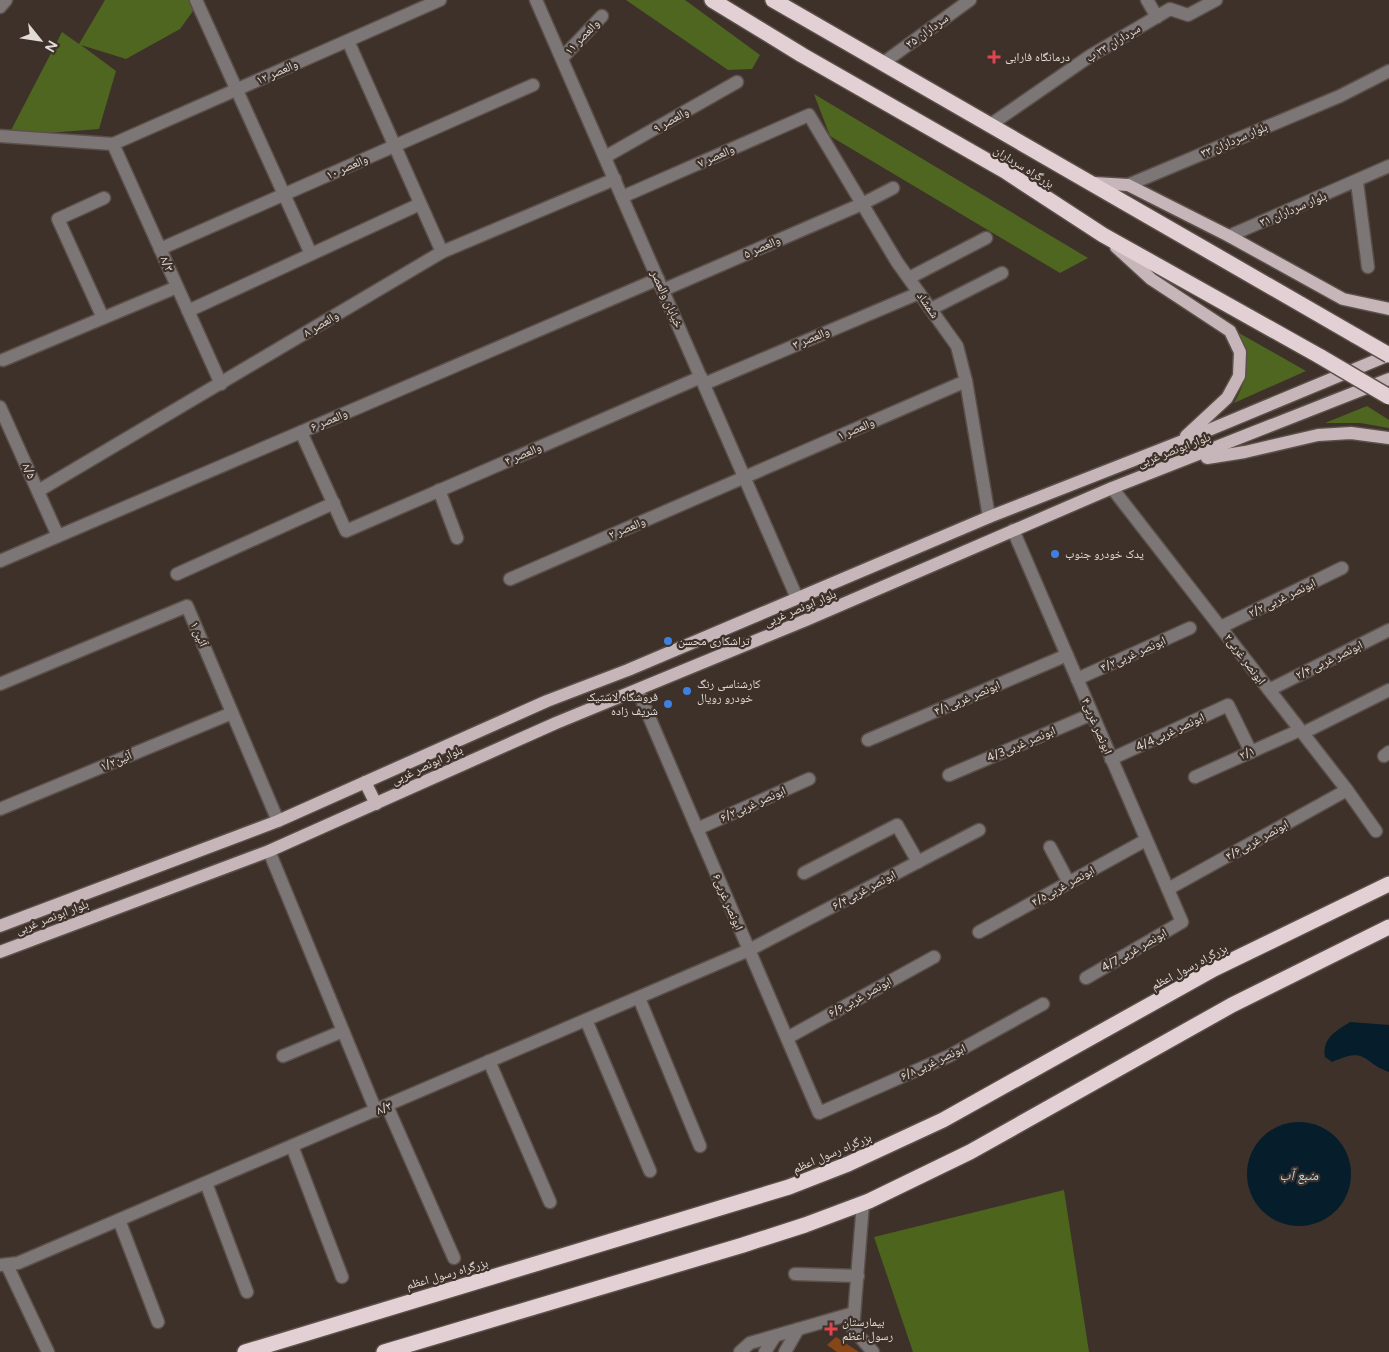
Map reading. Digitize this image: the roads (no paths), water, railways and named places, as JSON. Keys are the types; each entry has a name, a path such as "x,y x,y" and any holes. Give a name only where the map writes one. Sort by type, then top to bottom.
{"highway":[{"name":"بزرگراه سرداران","path":"712,0 802,55 1005,172 1103,235 1389,397"},
{"name":"بزرگراه سرداران","path":"778,1 1389,355"},
{"name":"بزرگراه رسول اعظم","path":"248,1352 381,1309 788,1187 848,1164 943,1120 1214,970 1389,884"},
{"path":"384,1352 760,1239 863,1203 970,1152 1232,1005 1389,928"}],"main road":[{"path":"1094,183 1128,185 1229,236 1343,299 1389,309"},
{"path":"1103,235 1151,279 1230,331 1240,352 1239,376 1227,398 1180,442"},
{"name":"بلوار ابونصر غربی","path":"0,926 278,821 547,701 628,670 989,516 1180,442 1389,355"},
{"name":"بلوار ابونصر غربی","path":"0,952 269,851 522,737 638,691 1112,488 1187,461 1389,379"},
{"path":"1187,461 1245,452 1318,435 1352,432 1389,438"},
{"path":"365,782 376,804"}],"street":[{"path":"0,7 6,0"},
{"path":"196,0 311,254"},
{"name":"والعصر ۱۲","path":"113,144 440,0"},
{"name":"خیابان والعصر","path":"536,0 797,598"},
{"name":"سرداران ۳۵","path":"883,62 970,0"},
{"path":"1147,0 1157,17"},
{"name":"سرداران ۳۳ ب","path":"990,124 1090,56 1170,9 1188,15 1216,0"},
{"name":"والعصر ۱۱","path":"562,58 602,16"},
{"path":"348,41 442,252"},
{"name":"بلوار سرداران ۳۳","path":"1128,185 1340,96 1389,71"},
{"name":"والعصر ۹","path":"605,157 736,82"},
{"name":"والعصر ۱۰","path":"160,249 533,85"},
{"name":"والعصر ۷","path":"622,197 809,115"},
{"name":"شمشاد","path":"809,115 909,278 956,346 966,381 989,516"},
{"path":"0,136 113,144"},
{"name":"۸/۳","path":"113,144 220,384"},
{"name":"بلوار سرداران ۳۱","path":"1229,236 1357,182 1389,166"},
{"name":"والعصر ۸","path":"38,490 442,252 615,179"},
{"path":"1357,182 1368,268"},
{"name":"والعصر ۵","path":"660,284 862,204 893,188"},
{"path":"103,318 58,219 104,198"},
{"path":"188,311 420,204"},
{"path":"909,278 986,238"},
{"path":"931,309 1002,273"},
{"name":"والعصر ۶","path":"0,561 301,432 660,284"},
{"path":"3,360 177,287"},
{"name":"والعصر ۳","path":"702,380 919,293"},
{"name":"والعصر ۴","path":"334,504 346,531 702,380"},
{"name":"والعصر ۱","path":"745,477 966,381"},
{"name":"۸/۵","path":"0,407 4,424 38,490 58,536"},
{"path":"177,574 334,504 301,432"},
{"name":"والعصر ۲","path":"510,579 745,477"},
{"name":"۲ابونصر غربی","path":"1112,488 1347,790 1376,832"},
{"path":"439,490 456,538"},
{"name":"۴ابونصر غربی","path":"1013,530 1182,922"},
{"name":"ابونصر غربی ۲/۲","path":"1221,627 1342,568"},
{"name":"آئین ۱","path":"0,684 187,606 278,821"},
{"name":"۴/۲ابونصر غربی","path":"1077,679 1190,628"},
{"name":"ابونصر غربی ۲/۴","path":"1269,690 1389,630"},
{"name":"۴/۱ابونصر غربی","path":"868,740 1067,656"},
{"name":"۲/۱","path":"1195,777 1301,732 1389,690"},
{"name":"۶ابونصر غربی","path":"638,691 819,1113"},
{"name":"4/4ابونصر غربی","path":"1112,759 1228,705 1251,752"},
{"name":"۱/۲آئین","path":"0,809 232,713"},
{"name":"4/3ابونصر غربی","path":"949,775 1092,714"},
{"name":"۶/۲ابونصر غربی","path":"697,829 809,779"},
{"name":"۴/۶ابونصر غربی","path":"1168,889 1347,790"},
{"path":"804,873 897,825 918,862"},
{"name":"۶/۴ابونصر غربی","path":"749,950 979,830"},
{"name":"۴/۵ابونصر غربی","path":"980,932 1146,840"},
{"path":"1050,847 1069,882"},
{"path":"269,851 343,1031 454,1258"},
{"name":"4/7ابونصر غربی","path":"1086,978 1182,922"},
{"name":"۸/۳","path":"8,1264 120,1220 382,1109 749,950"},
{"name":"۶/۶ابونصر غربی","path":"787,1038 934,957"},
{"path":"639,998 700,1146"},
{"name":"۶/۸ابونصر غربی","path":"819,1113 949,1056 1043,1004"},
{"path":"586,1020 650,1171"},
{"path":"283,1056 343,1031"},
{"path":"490,1062 550,1202"},
{"path":"292,1146 342,1277"},
{"path":"206,1183 247,1292"},
{"path":"863,1203 853,1329 873,1352"},
{"path":"120,1220 158,1322"},
{"path":"8,1264 48,1352"},
{"path":"795,1274 858,1276"},
{"path":"740,1352 750,1344 854,1313"},
{"path":"785,1352 798,1329"},
{"path":"764,1352 775,1336"}],"water":[{"path":"1350,1022 1389,1025 1389,1072 1358,1055 1344,1057 1332,1062 1325,1057 1328,1040 1335,1032"},
{"name":"منبع آب","path":"1299,1122 1319,1126 1328,1130 1336,1137 1343,1145 1347,1154 1351,1174 1347,1194 1343,1203 1336,1211 1328,1218 1319,1222 1299,1226 1279,1222 1270,1218 1262,1211 1255,1203 1251,1194 1247,1174 1251,1154 1255,1145 1262,1137 1270,1130 1279,1126"}],"place":[{"name":"درمانگاه فارابی","path":"994,57"},
{"name":"یدک خودرو جنوب","path":"1055,554"},
{"name":"تراشکاری محسن","path":"668,641"},
{"name":"کارشناسی رنگ خودرو رویال","path":"687,691"},
{"name":"فروشگاه لاستیک شریف زاده","path":"668,704"},
{"name":"بیمارستان رسول اعظم","path":"831,1329"}]}
